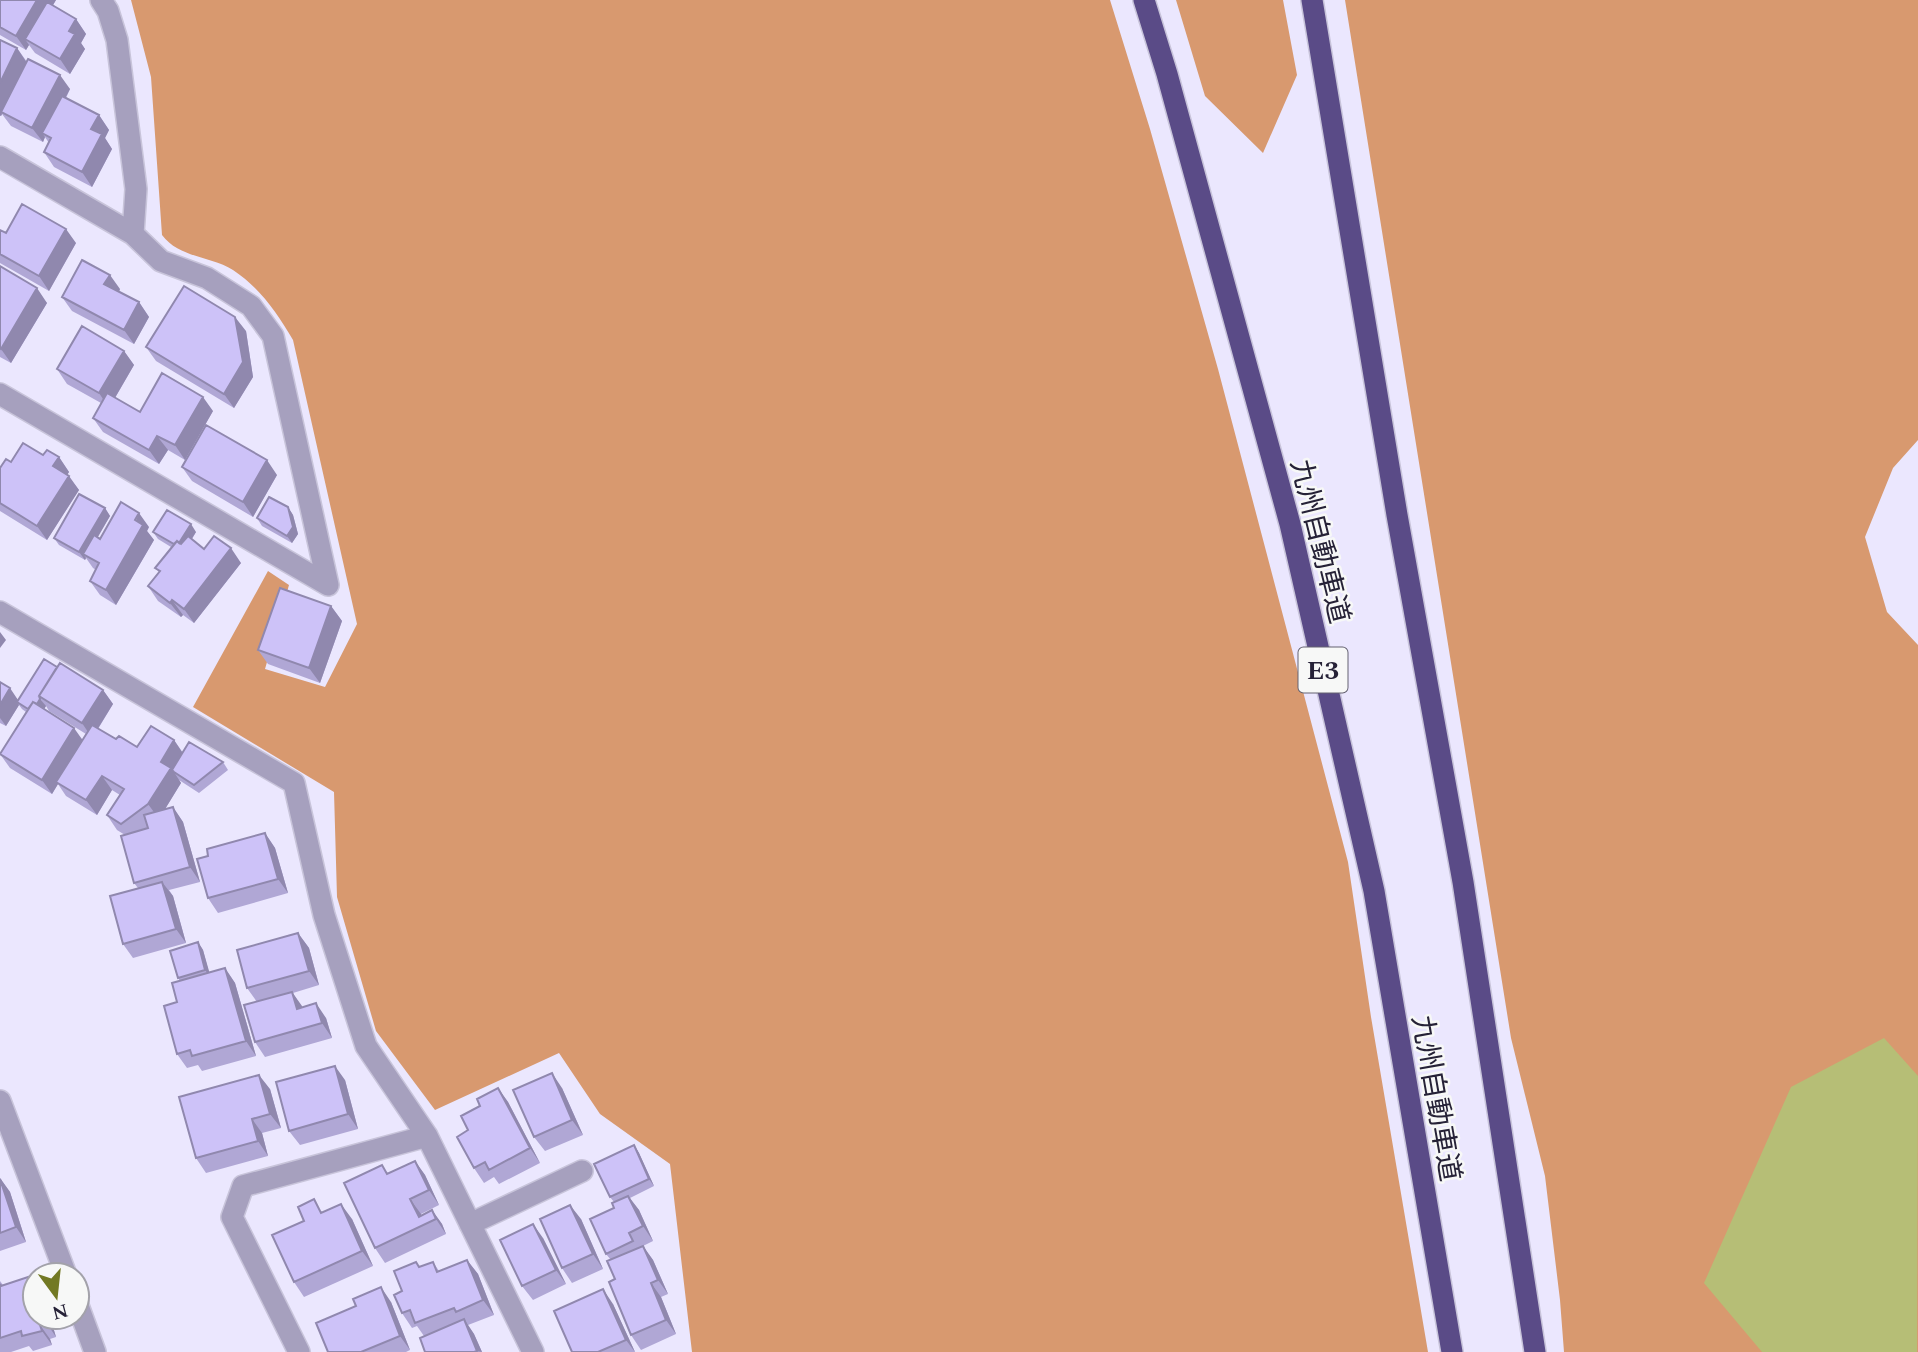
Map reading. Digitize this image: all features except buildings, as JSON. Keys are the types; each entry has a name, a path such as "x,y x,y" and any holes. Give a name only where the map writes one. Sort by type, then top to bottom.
{"highway":[{"name":"九州自動車道","path":"1144,0 1167,74 1290,524 1365,850 1452,1352"},
{"name":"九州自動車道","path":"1312,0 1397,515 1463,882 1535,1352"}],"street":[{"path":"101,0 108,11 117,40 136,189 133,234"},
{"path":"0,157 133,234 161,261 207,278 251,306 273,336 328,585 0,394"},
{"path":"0,612 293,783 324,915 366,1046 427,1136 533,1352"},
{"path":"0,1101 61,1261"},
{"path":"299,1352 232,1217 243,1186 427,1136"},
{"path":"470,1224 582,1171"},
{"path":"87,1331 95,1352"}],"shaded area":[{"path":"131,0 1110,0 1150,129 1218,369 1348,862 1371,1017 1428,1352 692,1352 670,1164 600,1114 559,1053 435,1110 376,1031 337,897 334,792 193,707 268,571 289,585 265,669 325,687 357,624 293,340 267,302 243,277 224,265 177,248 162,235 151,77"},
{"path":"1176,0 1283,0 1297,75 1263,153 1205,96"},
{"path":"1345,0 1918,0 1918,440 1893,468 1865,537 1887,612 1918,645 1918,1352 1564,1352 1545,1176 1511,1038"},
{"path":"1884,1038 1918,1076 1917,1352 1762,1352 1704,1283 1791,1087"}]}
